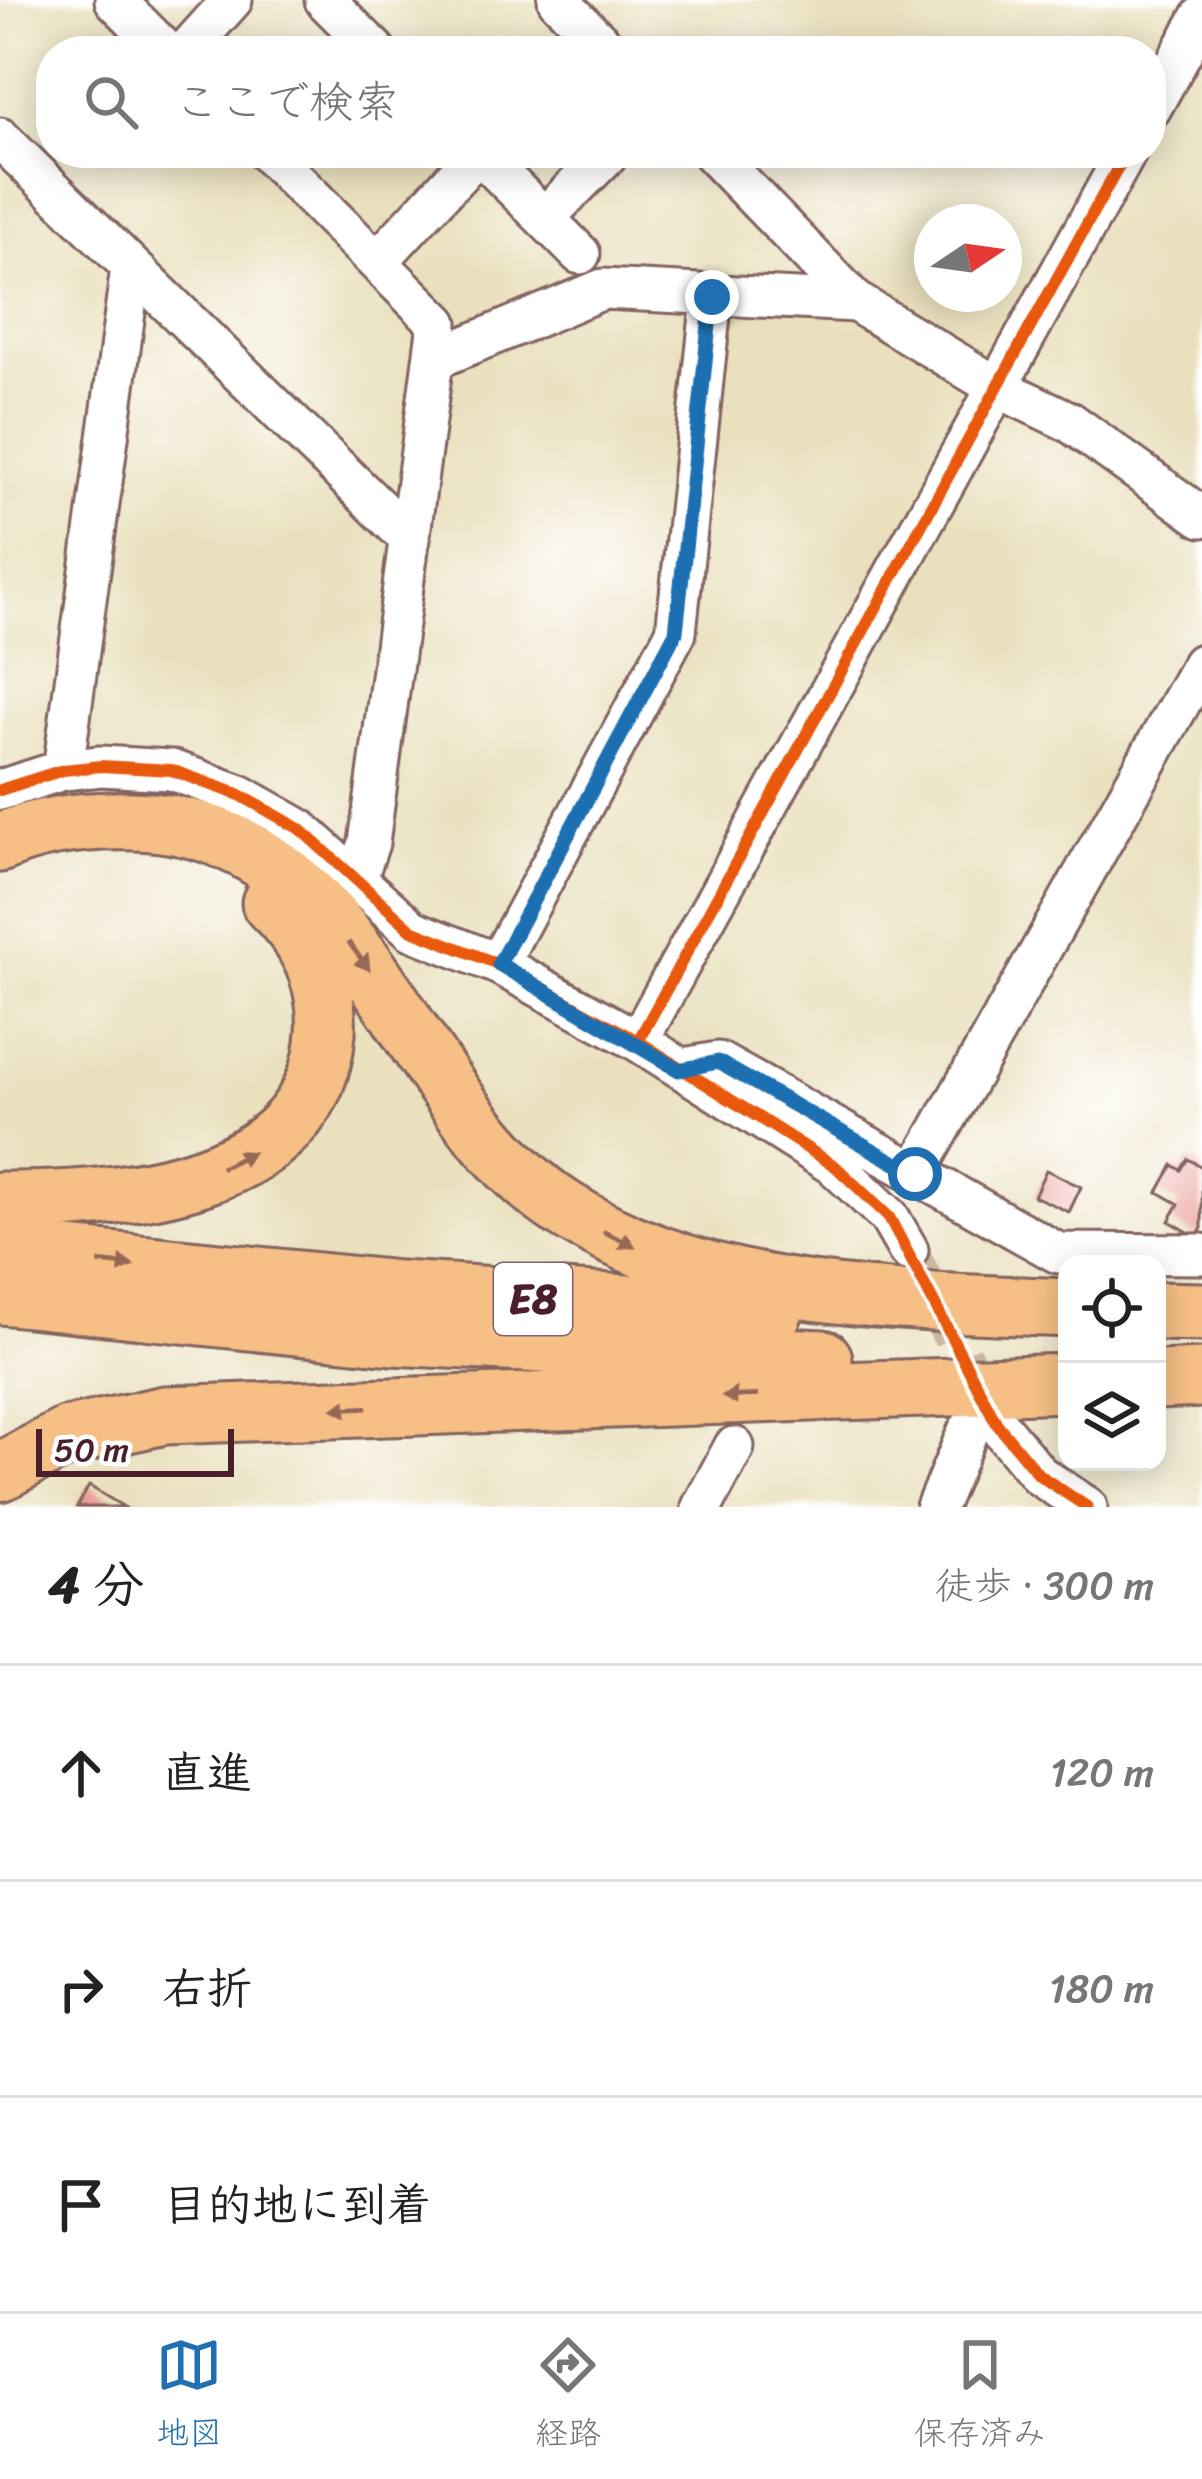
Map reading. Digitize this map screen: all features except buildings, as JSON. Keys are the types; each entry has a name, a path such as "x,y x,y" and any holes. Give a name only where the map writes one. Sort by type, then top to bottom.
{"highway":[{"path":"0,843 60,826 154,822 200,830 244,848 287,875 359,954 475,1127 516,1171 560,1207 610,1235 718,1274 776,1285 1058,1308"},
{"path":"0,874 98,848 182,855 223,870 256,890 305,943 320,974 327,1012 325,1048 312,1085 293,1118 264,1146 187,1182 137,1193 0,1201"},
{"name":"E8","path":"0,1250 399,1290 703,1310 1058,1324"},
{"name":"E8","path":"0,1295 392,1336 643,1352 1058,1368"},
{"path":"1166,1311 1202,1312"},
{"path":"1166,1326 1202,1327"},
{"path":"1166,1371 1202,1375"},
{"path":"1166,1379 1202,1375"},
{"path":"0,1472 68,1436 165,1415 1058,1383"}],"street":[{"path":"115,0 151,36"},
{"path":"200,36 232,0"},
{"path":"325,0 351,36"},
{"path":"558,0 594,36"},
{"path":"1166,81 1202,15 1171,0"},
{"path":"0,138 410,538"},
{"path":"283,168 438,323 369,843 357,878"},
{"path":"377,262 464,168"},
{"path":"493,168 580,254"},
{"path":"544,218 594,168"},
{"path":"726,168 856,302 998,387 1070,422 1202,517"},
{"path":"638,1041 1118,168"},
{"path":"64,770 131,268"},
{"path":"433,360 603,289 856,302"},
{"path":"499,964 676,632 712,297"},
{"path":"915,1174 1202,664"},
{"path":"0,790 64,770 171,770 240,794 300,829 412,930 499,964 638,1041 835,1166 889,1216 908,1250"},
{"path":"679,1070 718,1062 1058,1253 1202,1254"},
{"path":"936,1507 982,1428 1087,1507"},
{"path":"702,1507 734,1448"}],"tunnel":[{"path":"908,1250 987,1405"}],"cycle path":[{"path":"638,1041 1118,168"},
{"path":"0,790 63,770 101,766 171,770 240,795 300,829 412,930 498,964 638,1041 835,1166 889,1217 997,1424 1039,1475 1087,1507"}],"route":[{"path":"712,297 676,632 499,964 638,1041 679,1070 718,1062 915,1174"}]}
